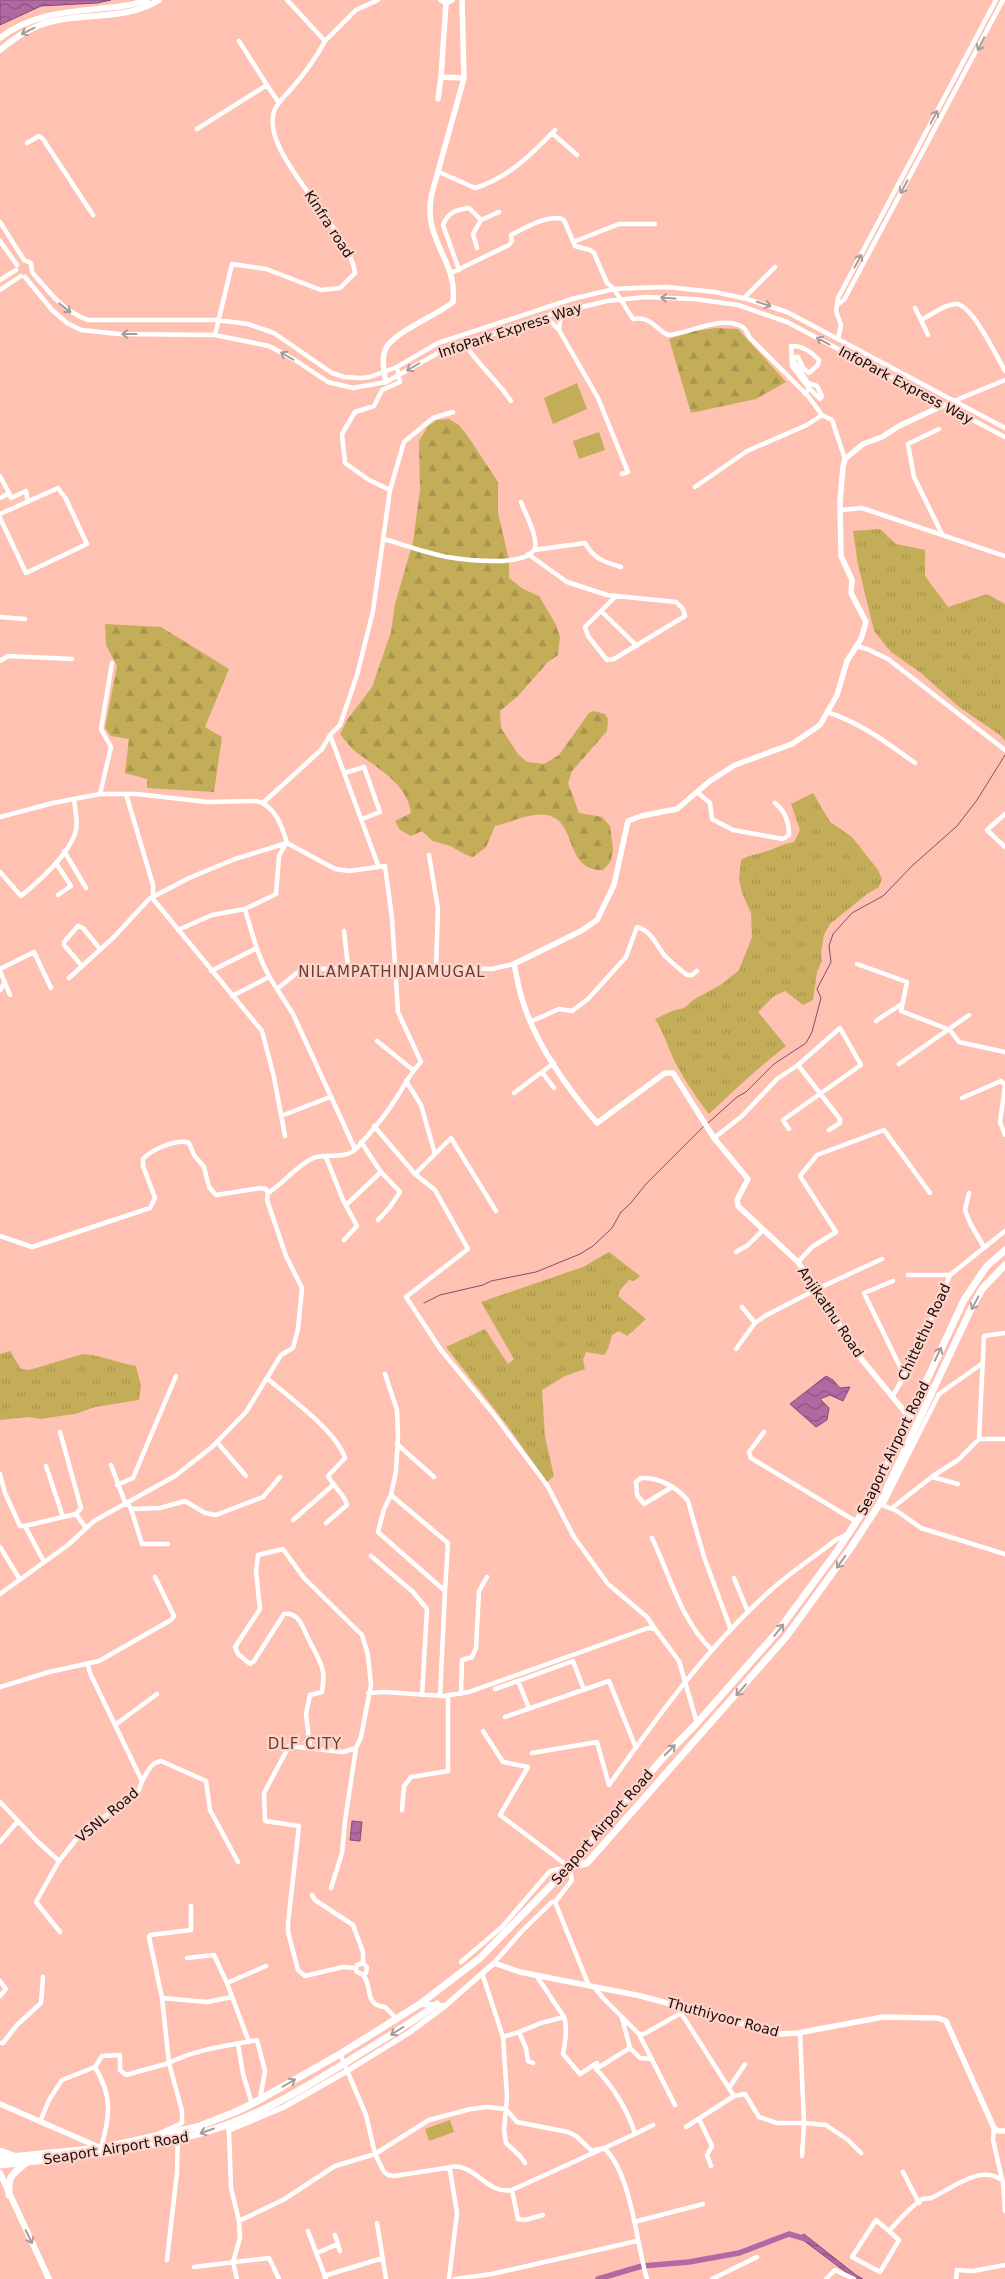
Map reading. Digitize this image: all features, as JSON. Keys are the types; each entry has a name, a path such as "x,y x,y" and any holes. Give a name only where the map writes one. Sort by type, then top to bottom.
{"main road":[{"path":"0,38 16,27 44,15 113,8 146,0"},
{"path":"0,50 21,34 52,21 135,12 159,0"},
{"name":"Seaport Airport Road","path":"0,2158 101,2148 155,2136 178,2135 206,2124 260,2100 340,2054 420,2004 480,1958 569,1867 663,1758 697,1723 778,1631 849,1534 872,1498 954,1319 975,1281 986,1267 1005,1250"},
{"name":"Seaport Airport Road","path":"569,1867 587,1863 786,1637 882,1504 971,1309 982,1289 1005,1265"},
{"name":"Seaport Airport Road","path":"0,2165 110,2152 178,2135 229,2127 346,2067 437,2004"},
{"path":"0,2151 20,2157"},
{"path":"9,2196 8,2181 12,2174 26,2162"},
{"path":"0,2173 49,2279"}],"street":[{"path":"287,0 325,41"},
{"path":"239,41 279,103 306,70 325,41 356,10 378,0"},
{"path":"386,382 384,373 386,348 400,334 453,302 454,290 451,273 430,226 430,202 464,78 462,0"},
{"path":"838,339 841,326 837,316 838,298 996,0"},
{"path":"838,304 844,300 1002,0"},
{"path":"438,99 446,1"},
{"path":"441,77 464,78"},
{"path":"197,129 267,86"},
{"name":"Kinfra road","path":"217,320 232,264 266,269 321,290 340,288 355,273 354,263 345,247 285,157 275,138 272,121 279,103"},
{"path":"439,172 475,188 486,185 510,171 533,153 554,132 578,155"},
{"path":"27,143 39,136 43,140 93,215"},
{"path":"459,270 443,225 446,216 450,213 470,208 481,220"},
{"path":"477,248 474,234 481,220 499,212"},
{"path":"451,273 509,245 512,240 511,235 532,225 555,217 564,220 572,242 576,246 594,253 607,284 614,289 633,319 642,317 652,321 660,331 668,335 708,325 731,324 743,328 750,338 806,394 822,414 832,420 846,459"},
{"path":"0,222 24,260 0,280"},
{"path":"572,242 619,224 655,224"},
{"path":"0,241 16,267"},
{"name":"InfoPark Express Way","path":"24,260 32,265 32,272 61,305 77,316 88,320 217,320 248,324 274,333 332,373 344,377 370,377 384,373 397,368 438,343 572,299 614,289 668,287 715,292 744,298 787,312 1005,428"},
{"name":"InfoPark Express Way","path":"16,267 52,310 67,323 81,330 119,334 215,335 274,348 328,382 340,386 371,386 386,382 440,352 545,316 620,298 694,299 738,305 787,322 1005,437"},
{"path":"744,298 775,267"},
{"path":"0,290 32,272"},
{"path":"921,320 955,304 963,306 973,316 1005,371"},
{"path":"915,308 928,334"},
{"path":"559,330 560,312"},
{"path":"545,316 559,330 598,398 628,472 622,474"},
{"path":"215,335 217,320"},
{"path":"465,344 474,359 498,382 511,401"},
{"path":"794,345 814,354 819,360 818,365 809,373 803,368 798,358 795,357 793,360 808,383 818,386 822,396 820,399 810,388 792,366 791,346 794,345"},
{"path":"390,490 369,480 346,463 342,434 355,412 374,406 380,392 399,383 397,368"},
{"path":"954,401 1005,380"},
{"path":"806,394 810,388"},
{"path":"277,989 298,972 348,967 394,966 492,970 514,964 581,931 597,920 614,885 628,821 641,816 677,809 697,792 735,766 798,741 820,725 837,695 847,661 861,639 866,622 851,593 852,580 841,556 843,467 846,459 863,444 882,437 899,426 944,405"},
{"path":"264,802 322,749 330,735 340,725 357,675 373,612 390,490 404,442 433,418 453,412"},
{"path":"695,487 747,451 807,425 822,414"},
{"path":"939,430 908,444 914,477 942,534"},
{"path":"0,476 11,498 26,491 28,502"},
{"path":"0,514 58,488 66,500 87,544 26,573 0,518"},
{"path":"0,498 9,493"},
{"path":"521,502 536,539 534,550"},
{"path":"841,510 862,508 1005,556"},
{"path":"384,539 446,557 499,561 528,554 534,550 584,543 592,556 601,562 621,567"},
{"path":"528,554 567,582 607,595 676,602 683,609 685,616 614,660 607,660 588,636 585,627 616,596"},
{"path":"601,611 637,646"},
{"path":"0,617 25,619"},
{"path":"856,646 868,649 888,659 1005,750"},
{"path":"0,661 8,656 72,658"},
{"path":"100,794 111,747 101,729 112,663"},
{"path":"827,712 851,720 877,735 915,763"},
{"path":"330,735 378,865"},
{"path":"345,773 364,767 380,812 362,818"},
{"path":"697,792 710,803 712,819 733,830 783,839 789,835 789,830 785,815 775,803"},
{"path":"0,817 100,794 126,794 206,802 264,802 270,807 283,828 286,843 279,856 276,894 245,909 212,915 178,930"},
{"path":"126,794 152,885 153,899 262,1031 274,1077 285,1136"},
{"path":"0,872 20,896 43,878 64,851 76,828 74,799"},
{"path":"1005,814 987,830 1005,847"},
{"path":"69,978 149,899 153,899 198,875 235,860 286,843 335,869 349,871 378,865 385,866 392,918 398,1012 421,1062 413,1070 393,1103 356,1149 340,1157 315,1157 293,1171 279,1186 268,1193"},
{"path":"64,851 86,888"},
{"path":"429,855 438,909 436,968"},
{"path":"56,863 71,886 58,896"},
{"path":"245,909 257,948 269,977 293,1014 330,1097 356,1149"},
{"path":"82,966 64,945 64,942 78,926 83,928 100,949"},
{"path":"530,1022 559,1009 572,1011 588,999 626,958 638,927 645,929 679,969 687,975 692,975 697,971"},
{"path":"344,931 348,967"},
{"path":"211,971 257,948"},
{"path":"10,995 0,970 34,952 51,988"},
{"name":"Anjikathu Road","path":"514,964 523,1003 530,1022 564,1080 598,1123 665,1073 671,1072 714,1138 748,1179 737,1200 738,1206 782,1245 798,1262 817,1289 854,1350 909,1417"},
{"path":"857,964 907,982 902,1011 950,1030 959,1042 1005,1052"},
{"path":"232,996 269,977"},
{"path":"0,990 5,982"},
{"path":"876,1022 903,1003"},
{"path":"899,1064 969,1015"},
{"path":"714,1138 742,1116 777,1079 798,1065 840,1028 862,1065 783,1120 789,1129"},
{"path":"377,1041 413,1070"},
{"path":"514,1093 554,1063"},
{"path":"798,1065 841,1121 829,1130"},
{"path":"542,1072 554,1088"},
{"path":"406,1081 421,1105 435,1154"},
{"path":"962,1098 1001,1081 1005,1085 1000,1122 1005,1135"},
{"path":"281,1116 330,1097"},
{"path":"374,1126 415,1174 435,1190 468,1249 406,1296 441,1350 492,1412 547,1485 574,1537 608,1584 647,1616 679,1661 697,1723"},
{"path":"798,1262 812,1247 836,1232 800,1176 817,1154 884,1130 930,1193"},
{"path":"415,1174 451,1138 496,1211"},
{"path":"0,1236 32,1247 150,1208 155,1198 143,1166 143,1159 156,1151 181,1141 189,1143 194,1155 204,1166 209,1187 216,1195 261,1188 266,1189 268,1193 267,1200 286,1256 302,1288 298,1329 293,1348 281,1356 246,1412 217,1442 175,1476 94,1521 68,1545 0,1594"},
{"path":"361,1142 381,1172 400,1192 378,1220"},
{"path":"326,1157 330,1170 357,1226 344,1240"},
{"path":"346,1205 381,1172"},
{"path":"969,1193 965,1210 984,1247"},
{"path":"736,1252 748,1245 763,1230"},
{"name":"Chittethu Road","path":"892,1398 915,1358 950,1275 1005,1231"},
{"path":"736,1349 755,1323 817,1289 882,1259"},
{"path":"908,1275 950,1275"},
{"path":"893,1281 864,1293 903,1373 903,1378"},
{"path":"742,1307 755,1323"},
{"path":"892,1508 932,1477 958,1460 979,1439 984,1336 1005,1333"},
{"path":"983,1363 939,1394 882,1504 892,1508 921,1528 1005,1554"},
{"path":"385,1374 398,1410 398,1444 396,1471 391,1495 384,1509 378,1532 444,1591"},
{"path":"117,1485 133,1478 176,1376"},
{"path":"268,1379 331,1433 342,1448 346,1458 328,1476 332,1485 346,1500 347,1505 326,1523"},
{"path":"0,1474 5,1493 20,1526 76,1514 81,1508 60,1432"},
{"path":"764,1432 749,1452 751,1458 856,1522"},
{"path":"979,1439 1005,1439"},
{"path":"217,1442 246,1476"},
{"path":"398,1444 434,1477"},
{"path":"110,1465 117,1485 131,1508 142,1544 168,1544"},
{"path":"46,1466 63,1516"},
{"path":"131,1508 160,1508 185,1501 205,1513 216,1515 263,1497 280,1477"},
{"path":"932,1477 958,1484"},
{"path":"672,1487 644,1504 637,1495 636,1482 641,1478 650,1478 672,1487 683,1494 691,1506 704,1557 730,1630"},
{"path":"293,1520 332,1485"},
{"path":"391,1495 448,1543 440,1696"},
{"path":"76,1514 86,1528"},
{"path":"25,1526 44,1562"},
{"path":"532,1753 598,1742 609,1785 686,1681 730,1630 777,1585 837,1539 849,1534"},
{"path":"652,1538 683,1609 704,1642 712,1650"},
{"path":"0,1547 20,1578"},
{"path":"310,1747 306,1714 310,1695 322,1692 323,1673 319,1659 302,1624 289,1613 284,1614 254,1661 250,1664 238,1654 235,1647 260,1609 256,1571 258,1556 283,1549 304,1578 362,1635 368,1656 371,1684 361,1737 356,1748 346,1811 342,1853 331,1888"},
{"path":"371,1556 413,1592 427,1609 422,1695"},
{"path":"0,1687 49,1672 82,1664 88,1665 99,1661 172,1620 174,1616 155,1577"},
{"path":"461,1694 462,1660 472,1657 476,1648 480,1591 487,1577"},
{"path":"734,1578 748,1612"},
{"path":"368,1694 384,1692 448,1696 470,1692 648,1628 655,1629"},
{"path":"495,1689 573,1662 584,1690"},
{"name":"VSNL Road","path":"60,1932 36,1902 59,1861 78,1837 139,1790 142,1781 90,1673 88,1665"},
{"path":"518,1681 529,1708"},
{"path":"505,1717 609,1681 636,1748"},
{"path":"115,1725 157,1694"},
{"path":"402,1810 404,1786 411,1778 448,1771 448,1696"},
{"path":"346,2067 410,2032 445,2006 494,1962 552,1902 555,1902 572,1880 569,1867 500,1815 499,1813 528,1767 503,1762 483,1730"},
{"path":"356,1748 343,1752 310,1747 288,1747 264,1793 265,1821 300,1826 288,1932 298,1970 302,1976 343,1968 356,1968"},
{"path":"142,1781 150,1768 161,1761 206,1781 210,1810 238,1862"},
{"path":"0,1802 59,1861"},
{"path":"0,1842 18,1821"},
{"path":"461,1962 502,1927 550,1871 569,1867"},
{"path":"312,1895 314,1900 353,1925 363,1952 363,1963"},
{"path":"555,1902 592,1987 639,2034 675,2105"},
{"path":"155,2136 182,2123 182,2111 169,2063 162,1998 149,1936 191,1930 191,1906"},
{"path":"187,1958 214,1955 227,1983 249,2042"},
{"name":"Thuthiyoor Road","path":"494,1962 536,1975 640,1996 682,2010 780,2034 800,2033 883,2018 938,2018 946,2021 994,2128"},
{"path":"356,1968 360,1963 363,1963"},
{"path":"363,1963 368,1967 363,1975"},
{"path":"227,1983 266,1966"},
{"path":"356,1968 357,1973 363,1975"},
{"path":"482,1973 502,2037 506,2143 525,2163"},
{"path":"363,1975 373,2003 377,2007 385,2007 396,2019"},
{"path":"536,1975 567,2024 563,2054 580,2074 597,2063"},
{"path":"0,2043 4,2043 17,2025 41,2003 43,1977"},
{"path":"0,1981 6,1989 0,1996"},
{"path":"162,1998 207,2002 232,1997"},
{"path":"420,2004 445,2006"},
{"path":"639,2034 644,2034 682,2010 734,2096"},
{"path":"502,2037 564,2017"},
{"path":"622,2017 630,2048 640,2058 652,2059"},
{"path":"519,2032 526,2048 528,2060 533,2063"},
{"path":"800,2033 804,2123 802,2156"},
{"path":"40,2122 49,2100 62,2080 94,2067 100,2058 107,2055 120,2055 120,2070 126,2075 204,2051 257,2040 265,2071 260,2100"},
{"path":"238,2044 243,2074 252,2104"},
{"path":"630,2048 596,2069 615,2094 633,2125 635,2134"},
{"path":"340,2054 366,2115 374,2154 388,2176 416,2174 458,2165 469,2168 490,2187 504,2191 512,2190 653,2125"},
{"path":"729,2088 745,2064"},
{"path":"0,2104 101,2148 109,2120 107,2090 94,2067"},
{"path":"686,2127 734,2096 747,2096 755,2113 765,2120 777,2123 826,2125 848,2140 861,2153"},
{"path":"239,2221 283,2200 335,2166 374,2154 413,2128 443,2115 487,2107 506,2109 517,2122 568,2132 576,2136 592,2151 604,2148"},
{"path":"699,2119 712,2146 707,2155 711,2166"},
{"path":"229,2127 231,2188 239,2221 240,2238 234,2264 238,2279"},
{"path":"1005,2131 998,2131 994,2128 993,2140 1002,2180 1005,2211"},
{"path":"166,2260 176,2180 178,2135"},
{"path":"604,2148 612,2156 634,2222 647,2279"},
{"path":"446,2168 450,2170 457,2213 449,2279"},
{"path":"903,2172 919,2203"},
{"path":"889,2231 923,2199 929,2198 966,2179 985,2175 996,2176 1002,2180"},
{"path":"512,2190 518,2219 525,2220 543,2215"},
{"path":"634,2222 703,2204"},
{"path":"876,2220 889,2231 900,2240 880,2272 852,2257 876,2220"},
{"path":"377,2223 386,2279"},
{"path":"308,2230 326,2278"},
{"path":"335,2235 340,2251"},
{"path":"455,2279 492,2274 638,2241"},
{"path":"318,2253 338,2244"},
{"path":"194,2267 234,2264 269,2258 278,2279"},
{"path":"326,2278 327,2274 383,2258"},
{"path":"712,2279 757,2258"},
{"path":"956,2279 957,2270 973,2271 1005,2265"},
{"path":"826,2279 835,2270 854,2279"}],"green space":[{"path":"716,328 738,329 786,382 756,399 691,413 669,339 694,331"},
{"path":"577,383 587,409 553,424 544,398"},
{"path":"449,419 459,425 467,435 498,482 498,513 509,560 509,578 523,589 539,596 555,623 560,637 558,655 548,662 518,696 500,711 501,728 518,754 527,762 544,764 559,755 589,713 594,711 605,714 608,719 607,731 572,771 568,783 579,813 602,817 610,826 613,849 611,861 603,870 589,868 580,861 559,821 549,815 529,816 495,826 486,847 473,857 450,846 433,841 422,831 411,836 400,830 395,821 411,813 404,793 382,771 354,750 340,734 347,720 372,687 391,632 395,604 413,542 420,490 419,441 428,426 437,420"},
{"path":"599,432 605,450 579,459 573,441"},
{"path":"880,529 896,544 925,550 925,576 948,607 987,594 1005,604 1005,741 1000,735 959,707 921,673 891,652 874,631 858,565 853,531"},
{"path":"105,624 161,627 229,669 205,727 222,737 214,792 147,788 147,779 125,773 129,739 111,736 105,728 117,666 106,645"},
{"path":"813,793 830,822 852,837 878,870 882,879 879,887 867,894 830,924 824,935 821,952 822,961 817,972 813,1000 803,1005 785,991 774,996 758,1012 786,1046 746,1079 709,1114 672,1057 655,1019 684,1008 693,1000 722,984 739,970 752,937 751,913 742,893 739,879 741,860 794,842 800,830 791,804"},
{"path":"609,1252 640,1276 634,1281 629,1280 620,1290 618,1296 646,1319 627,1336 619,1331 612,1335 604,1355 586,1352 583,1360 585,1369 565,1376 542,1390 545,1437 554,1476 547,1482 507,1425 446,1347 485,1329 508,1364 514,1359 481,1302 583,1267"},
{"path":"10,1351 21,1369 29,1370 83,1354 136,1366 141,1386 139,1400 95,1407 75,1414 41,1419 28,1417 0,1420 0,1354"},
{"path":"450,2120 454,2132 429,2141 425,2129"}],"water":[{"path":"0,0 111,0 97,3 41,6 0,25"},
{"path":"826,1376 833,1380 840,1388 850,1387 843,1401 830,1395 820,1399 829,1408 827,1420 816,1427 790,1404"},
{"path":"352,1821 362,1822 360,1841 350,1840"},
{"path":"804,2234 863,2279 855,2279 799,2237"}],"waterway":[{"path":"707,1124 737,1097 746,1092 774,1064 806,1043 812,1032 821,998 817,989 831,962 829,946 833,934 852,913 883,896 913,865 957,826 977,800 1005,755"},
{"path":"424,1303 440,1295 483,1285 491,1281 536,1272 580,1254 593,1246 612,1228 621,1212 646,1184 704,1126"},
{"path":"598,2279 642,2266 689,2262 739,2253 789,2234 806,2239"}],"district":[{"name":"NILAMPATHINJAMUGAL","path":"392,972"},
{"name":"DLF CITY","path":"305,1744"}]}
